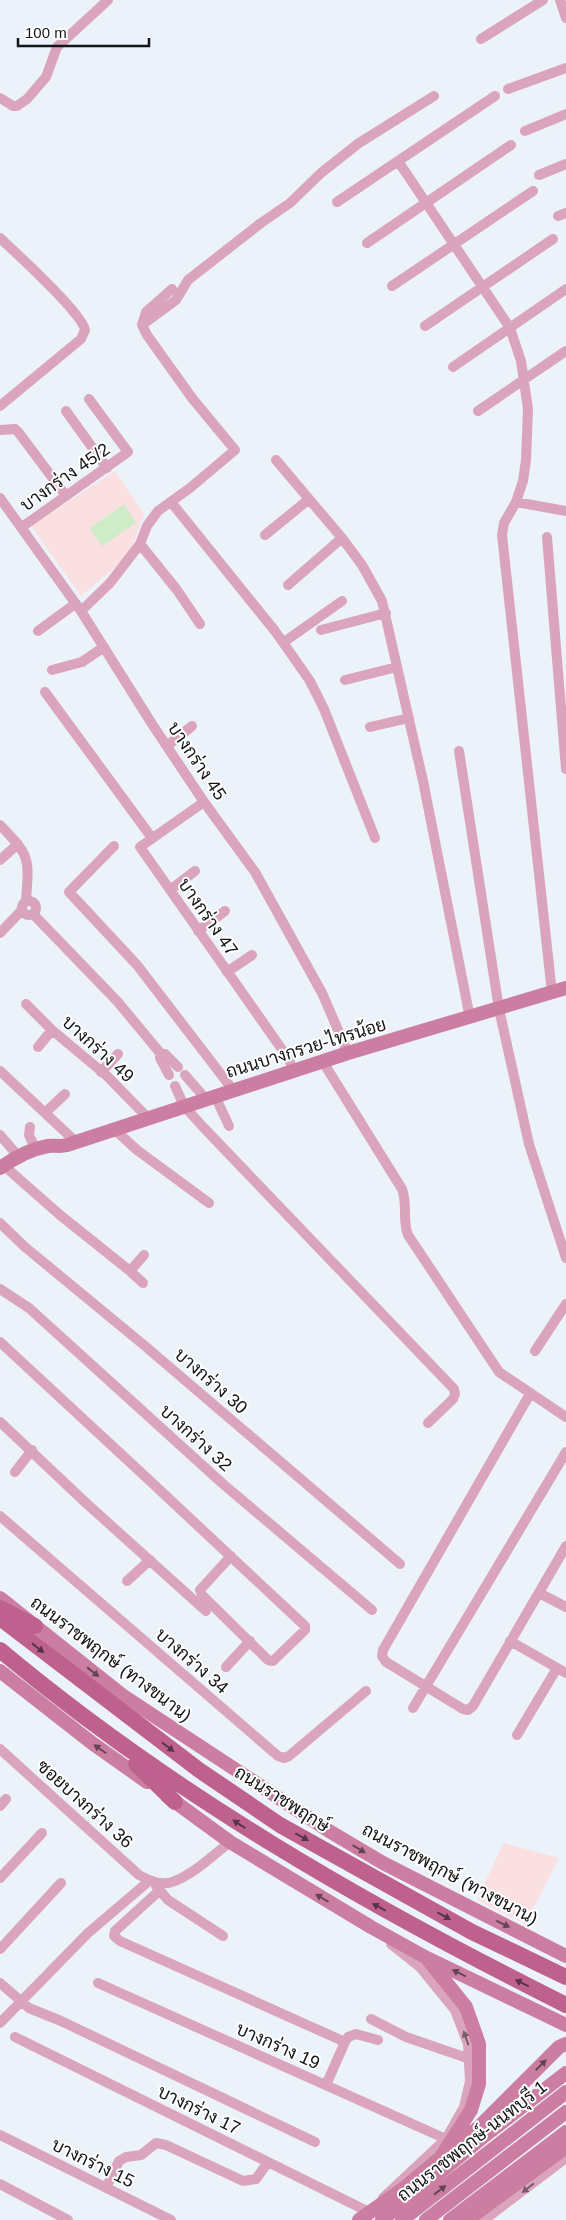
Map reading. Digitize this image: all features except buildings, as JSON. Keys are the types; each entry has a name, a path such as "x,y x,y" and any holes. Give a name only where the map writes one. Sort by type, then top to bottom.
{"main road":[{"name":"ถนนบางกรวย-ไทรน้อย","path":"3,1172 19,1156 50,1145 59,1147 76,1142 348,1053 566,988"},
{"name":"ถนนบางกรวย-ไทรน้อย","path":"3,1172 53,1154 59,1147"},
{"name":"ถนนราชพฤกษ์ (ทางขนาน)","path":"0,1598 122,1695 329,1831 383,1862 566,1956"},
{"path":"0,1608 35,1626"},
{"name":"ถนนราชพฤกษ์","path":"0,1618 192,1765 280,1824 472,1932 566,1977"},
{"path":"0,1650 102,1730 238,1824 350,1892 566,2005"},
{"path":"0,1671 92,1743 230,1842 371,1927 425,1957 566,2025"},
{"path":"102,1730 175,1802"},
{"path":"527,1936 566,1946"},
{"path":"425,1957 466,2006 479,2044 479,2084 471,2110 440,2157"},
{"path":"367,2213 404,2188 479,2127 559,2047 566,2044"},
{"path":"382,2220 482,2137 566,2073"},
{"name":"ถนนราชพฤกษ์-นนทบุรี 1","path":"402,2220 566,2092"},
{"name":"ถนนราชพฤกษ์-นนทบุรี 1","path":"426,2220 566,2112"},
{"path":"450,2220 566,2132"},
{"path":"467,2220 566,2147"}],"street":[{"path":"0,98 13,106 17,106 27,98 46,77 57,47 108,0"},
{"path":"481,39 543,0"},
{"path":"560,0 566,18"},
{"path":"508,89 566,68"},
{"path":"142,325 176,300 188,280 261,223 290,203 321,173 359,142 434,96"},
{"path":"337,202 495,96"},
{"path":"525,131 566,114"},
{"path":"367,244 511,145"},
{"path":"398,161 510,328 524,378 528,440 523,481 516,502 504,523 502,535 552,993"},
{"path":"539,175 566,164"},
{"path":"392,286 532,191"},
{"path":"0,238 46,282 82,321 86,330 81,339 0,406"},
{"path":"425,326 552,239"},
{"path":"38,631 78,608 110,583 140,544 158,511 234,450 192,398 147,335 142,325 144,315 172,289"},
{"path":"453,367 566,289"},
{"path":"478,412 524,378 566,351"},
{"name":"บางกร่าง 45/2","path":"22,527 128,452 89,399"},
{"path":"66,411 107,468"},
{"path":"0,430 15,429 19,433 66,496"},
{"path":"276,460 342,538 371,580 386,613 446,889 470,1018"},
{"name":"บางกร่าง 45","path":"0,498 78,608 204,802 255,872 322,993 348,1053"},
{"path":"265,535 308,500"},
{"path":"171,502 284,642 310,681 324,709 375,838"},
{"path":"516,502 566,511"},
{"path":"546,536 566,769"},
{"path":"288,585 342,538"},
{"path":"140,544 177,590 200,624"},
{"path":"284,642 342,601"},
{"path":"321,630 386,613"},
{"path":"52,670 82,662 104,647"},
{"path":"345,680 397,668"},
{"path":"45,692 152,838 204,802"},
{"path":"370,727 409,718"},
{"path":"167,746 192,726"},
{"path":"459,751 499,1008 529,1144 566,1258"},
{"path":"0,825 18,844 28,862 24,906"},
{"name":"บางกร่าง 47","path":"152,838 140,848 288,1058 294,1071"},
{"path":"0,860 18,844"},
{"path":"114,846 68,892 137,965 233,1090"},
{"path":"170,890 195,871"},
{"path":"0,933 29,900 35,904 36,911 34,914 117,1001 161,1054 165,1054 210,1097 229,1126"},
{"path":"198,930 225,912"},
{"path":"227,972 252,955"},
{"name":"บางกร่าง 49","path":"26,1004 52,1030 102,1072 148,1118"},
{"path":"38,1047 52,1030"},
{"path":"102,1072 118,1054"},
{"path":"161,1054 160,1058 169,1075"},
{"path":"322,1062 402,1189 406,1203 404,1219 408,1235 500,1372 566,1417"},
{"path":"0,1071 76,1142"},
{"path":"175,1086 184,1106 454,1389 453,1399 428,1423"},
{"path":"46,1112 65,1094"},
{"path":"30,1127 29,1135 36,1150"},
{"path":"114,1129 137,1150 209,1203"},
{"path":"0,1135 19,1156"},
{"path":"3,1172 130,1271 142,1283"},
{"name":"บางกร่าง 30","path":"0,1223 25,1247 400,1564"},
{"path":"130,1271 144,1255"},
{"name":"บางกร่าง 32","path":"0,1288 29,1308 223,1484 372,1610"},
{"path":"535,1350 566,1304"},
{"path":"0,1342 231,1556 305,1626 305,1630 274,1661 268,1660 202,1595 200,1590 231,1556"},
{"path":"530,1394 383,1650 382,1656 386,1662 463,1709 468,1710 473,1706 566,1547"},
{"path":"0,1422 32,1450 86,1503 206,1611"},
{"path":"14,1472 32,1450"},
{"path":"413,1708 566,1452"},
{"name":"บางกร่าง 34","path":"0,1516 278,1756 284,1758 289,1756 366,1691"},
{"path":"127,1581 150,1560"},
{"path":"539,1593 566,1607"},
{"path":"226,1667 250,1641"},
{"path":"510,1641 562,1670 518,1735"},
{"name":"ซอยบางกร่าง 36","path":"0,1750 139,1875 151,1881 159,1891 179,1908 223,1936"},
{"path":"0,1878 42,1833"},
{"path":"0,2023 88,1933 151,1881 173,1882 193,1870 230,1842"},
{"path":"0,1949 61,1883"},
{"path":"159,1891 115,1931 114,1936 120,1941 345,2042"},
{"path":"367,2213 446,2139 464,2108 470,2081 468,2044 455,2010 420,1967 371,1927"},
{"path":"0,1983 19,2002 29,2008 315,2142"},
{"name":"บางกร่าง 19","path":"98,1983 446,2139"},
{"path":"371,2019 406,2036 470,2059"},
{"path":"326,2084 348,2037 356,2034 378,2040"},
{"name":"บางกร่าง 17","path":"15,2037 367,2213"},
{"name":"บางกร่าง 15","path":"0,2135 171,2220"},
{"path":"106,2188 119,2161 126,2157 141,2155 160,2143 243,2181 256,2179 268,2162"},
{"path":"484,2220 566,2158"},
{"path":"0,2184 68,2220"}],"shaded area":[{"path":"115,471 144,514 129,556 81,596 31,526"},
{"path":"503,1843 559,1858 525,1924 477,1900"}],"green space":[{"path":"124,504 136,523 102,546 90,528"}]}
